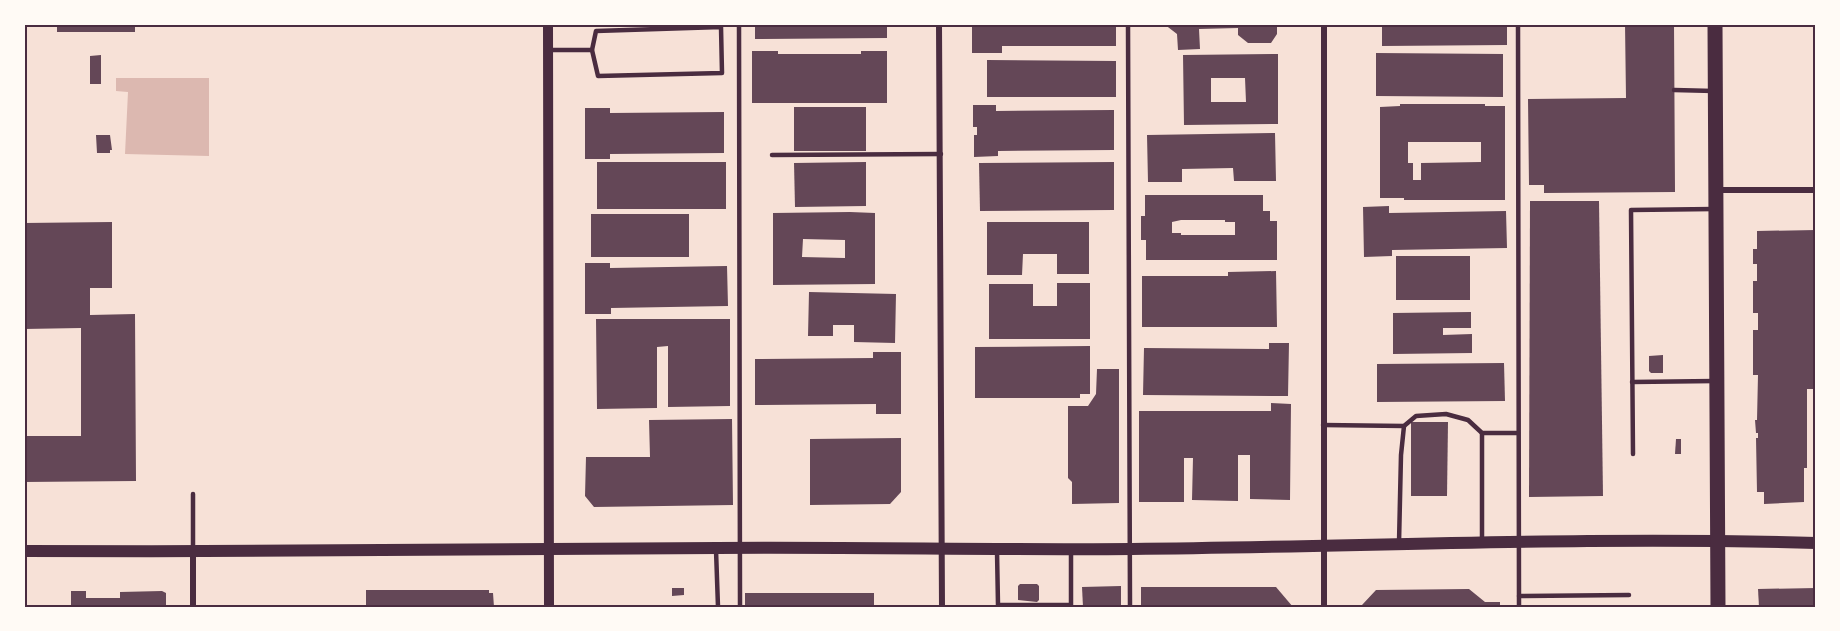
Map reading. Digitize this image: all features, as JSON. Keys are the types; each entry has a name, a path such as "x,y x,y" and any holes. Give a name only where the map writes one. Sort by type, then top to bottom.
{"main road":[{"path":"1715,24 1718,607"},
{"path":"24,552 716,548 1130,549 1519,541 1718,540 1816,543"}],"street":[{"path":"548,24 549,607"},
{"path":"939,24 942,607"},
{"path":"1324,24 1324,607"},
{"path":"1717,190 1816,190"},
{"path":"193,552 193,607"}],"lane":[{"path":"739,24 740,607"},
{"path":"1128,24 1130,607"},
{"path":"1518,24 1519,607"},
{"path":"721,25 722,73 598,76 591,50 596,31 721,25"},
{"path":"548,50 591,50"},
{"path":"1674,90 1716,91"},
{"path":"772,155 941,154"},
{"path":"1633,454 1631,210 1717,209"},
{"path":"1632,382 1718,381"},
{"path":"1323,425 1404,426 1416,416 1446,414 1468,420 1482,433 1518,434"},
{"path":"1399,545 1404,426"},
{"path":"1482,433 1482,542"},
{"path":"193,494 193,552"},
{"path":"716,548 718,607"},
{"path":"997,549 998,605 1071,605 1071,549"},
{"path":"1519,596 1629,595"}],"shaded area":[{"path":"116,78 209,78 209,156 125,154 128,92 116,91"}],"building":[{"path":"57,24 135,24 135,32 57,32"},
{"path":"755,24 887,24 887,38 755,39"},
{"path":"972,24 1116,24 1116,46 1002,46 1002,53 972,53"},
{"path":"1164,24 1277,24 1277,34 1271,43 1248,43 1238,35 1238,28 1199,29 1200,49 1178,50 1177,34"},
{"path":"1382,24 1507,24 1507,45 1382,46"},
{"path":"1625,24 1674,24 1675,192 1544,193 1544,185 1529,185 1528,99 1626,98"},
{"path":"752,51 778,51 778,54 861,54 861,51 887,51 887,103 752,103"},
{"path":"1376,53 1503,54 1503,97 1376,96"},
{"path":"1278,54 1278,124 1184,125 1183,55","holes":["1211,78 1245,78 1246,102 1211,102"]},
{"path":"101,55 101,84 90,84 90,56"},
{"path":"987,60 1116,61 1116,97 987,97"},
{"path":"1400,104 1485,104 1485,106 1505,106 1505,200 1380,198 1380,107 1400,106","holes":["1408,142 1481,142 1481,162 1421,163 1421,180 1413,180 1413,163 1408,163"]},
{"path":"973,105 996,105 996,111 1114,110 1114,150 998,151 998,156 974,157 974,135 977,135 977,127 973,127"},
{"path":"794,107 866,107 866,151 794,151"},
{"path":"585,108 610,108 610,113 724,112 724,153 610,154 610,159 585,159"},
{"path":"1275,133 1276,181 1234,181 1233,168 1182,169 1182,182 1148,182 1147,135"},
{"path":"96,135 110,135 112,150 110,153 97,153"},
{"path":"597,162 726,162 726,209 597,209"},
{"path":"866,162 866,206 795,207 794,163"},
{"path":"1114,162 1114,210 980,211 979,163"},
{"path":"1145,195 1263,195 1263,211 1270,211 1270,221 1277,221 1277,260 1146,260 1146,240 1141,240 1141,216 1145,216","holes":["1225,220 1225,222 1235,222 1235,235 1172,233 1172,222"]},
{"path":"1530,201 1599,201 1603,496 1529,497"},
{"path":"1389,206 1389,213 1506,211 1507,248 1392,250 1392,256 1364,257 1363,207"},
{"path":"773,213 875,213 875,284 773,285","holes":["803,239 845,240 845,258 802,257"]},
{"path":"591,214 689,214 689,257 591,257"},
{"path":"112,222 112,288 90,288 90,315 135,314 136,481 24,482 24,436 81,436 81,328 24,329 24,223"},
{"path":"987,222 1089,222 1089,274 1057,274 1057,254 1023,254 1022,275 987,275"},
{"path":"1816,230 1816,389 1807,389 1807,468 1804,468 1804,502 1764,504 1764,492 1757,492 1756,438 1758,438 1758,433 1756,433 1755,420 1757,420 1758,375 1753,375 1753,330 1758,330 1758,313 1753,313 1753,281 1757,281 1757,264 1753,264 1753,249 1757,249 1757,231"},
{"path":"1396,256 1470,256 1470,300 1396,300"},
{"path":"585,263 610,263 610,268 727,266 728,306 611,308 611,314 585,314"},
{"path":"1276,271 1277,327 1142,327 1142,276 1228,276 1228,272"},
{"path":"1057,283 1090,283 1090,339 989,339 989,284 1033,284 1033,306 1057,306"},
{"path":"809,292 896,294 895,343 854,342 854,325 833,325 833,336 808,336"},
{"path":"1471,312 1471,328 1443,328 1443,335 1472,334 1472,353 1393,354 1393,313"},
{"path":"596,319 730,319 730,406 668,407 668,346 657,347 657,408 597,409"},
{"path":"1269,343 1289,343 1288,396 1143,395 1144,348 1269,349"},
{"path":"1090,346 1090,394 1080,394 1080,398 975,398 975,347"},
{"path":"873,352 901,352 901,414 876,414 876,404 755,405 755,359 873,358"},
{"path":"1663,355 1663,373 1651,373 1649,356"},
{"path":"1504,363 1505,401 1377,402 1377,364"},
{"path":"1097,369 1119,369 1119,503 1072,504 1072,482 1068,478 1068,406 1088,406 1096,394"},
{"path":"1271,403 1291,404 1290,500 1250,499 1250,455 1238,455 1238,501 1192,500 1193,458 1184,458 1184,502 1139,502 1139,411 1271,411"},
{"path":"732,419 733,505 594,507 585,496 586,457 650,457 649,420"},
{"path":"1411,422 1448,422 1447,496 1411,496"},
{"path":"901,438 901,492 890,504 810,505 810,439"},
{"path":"1676,439 1681,439 1681,454 1675,454"},
{"path":"1020,584 1037,584 1039,600 1037,602 1018,600"},
{"path":"1121,586 1121,607 1083,607 1082,587"},
{"path":"1141,587 1276,587 1293,607 1141,607"},
{"path":"672,588 684,588 684,595 672,596"},
{"path":"1816,588 1816,607 1759,607 1758,589"},
{"path":"1469,589 1485,602 1500,602 1500,607 1362,607 1376,590"},
{"path":"366,590 489,590 489,593 493,593 494,607 366,607"},
{"path":"71,591 86,591 86,598 120,598 120,592 162,591 166,593 166,607 71,607"},
{"path":"745,593 874,593 874,607 745,607"}]}
